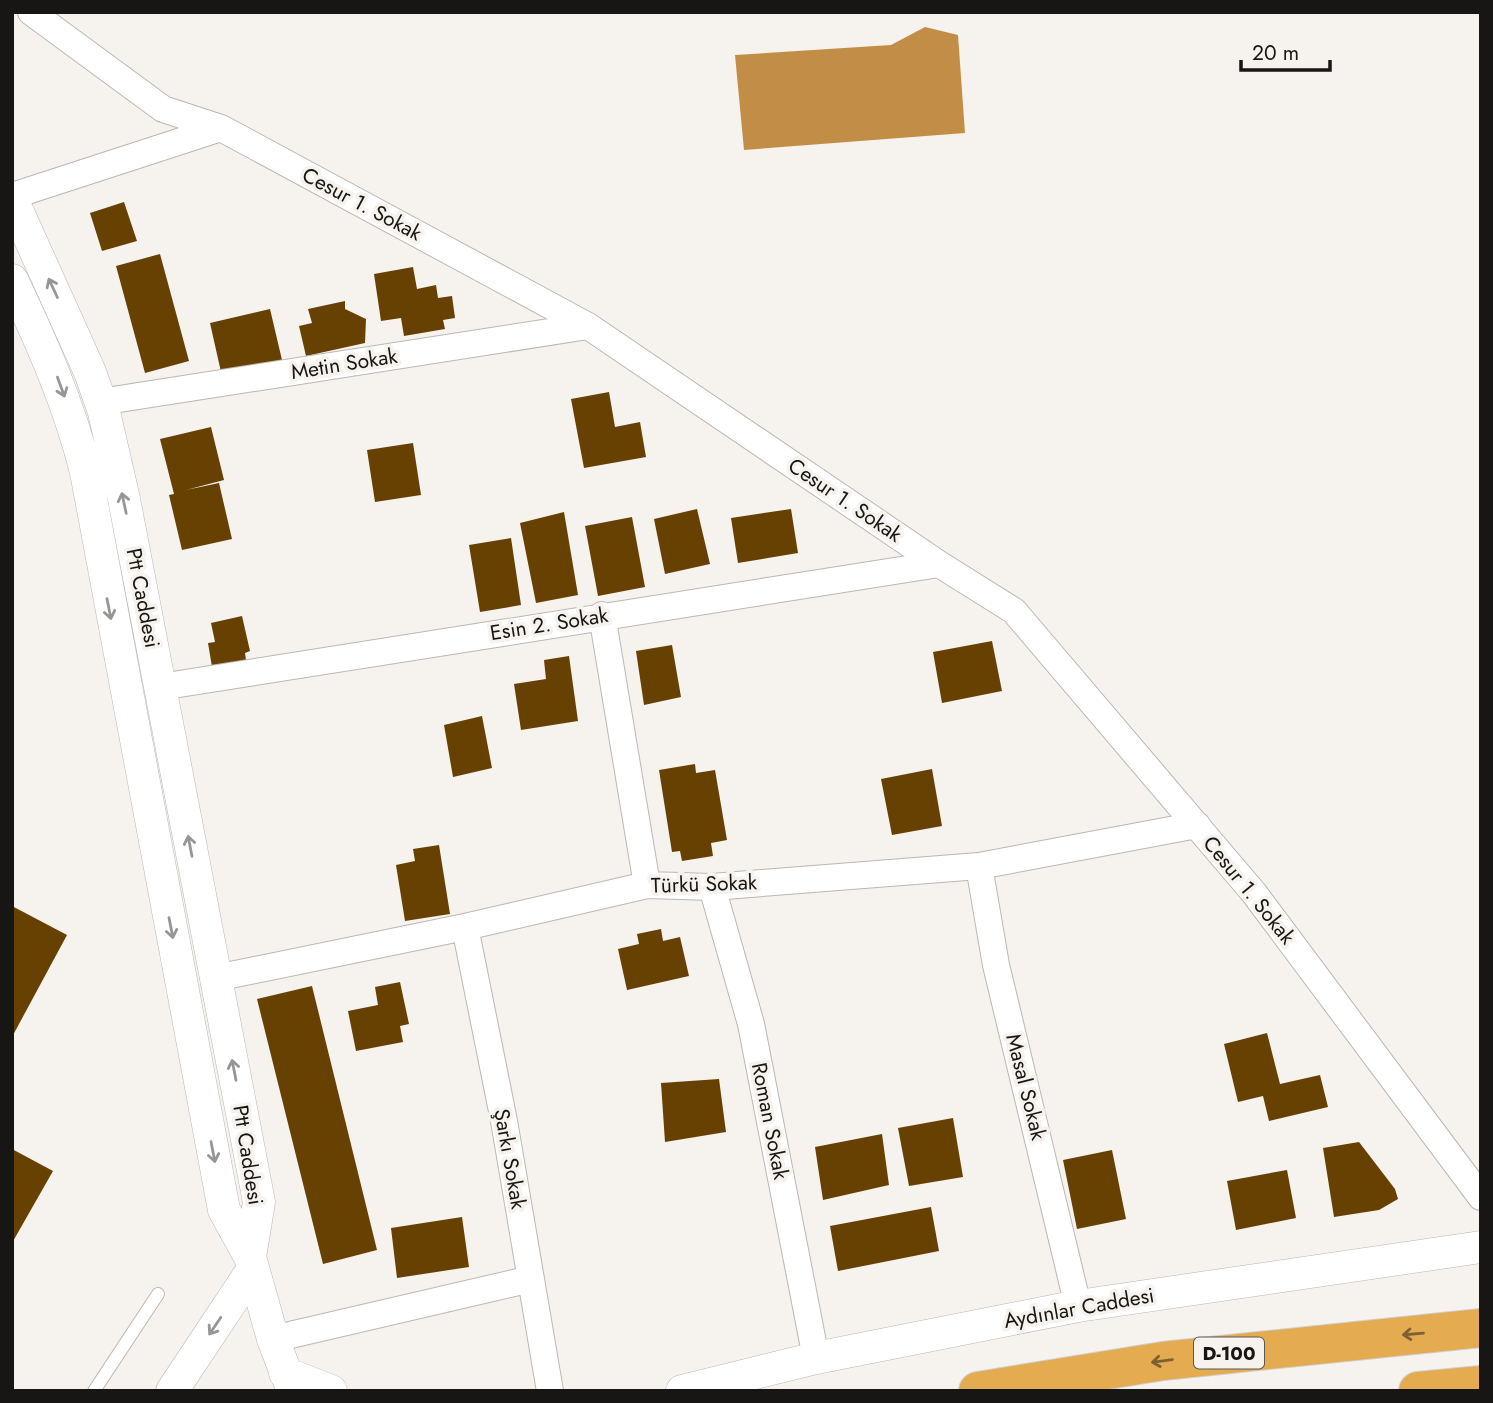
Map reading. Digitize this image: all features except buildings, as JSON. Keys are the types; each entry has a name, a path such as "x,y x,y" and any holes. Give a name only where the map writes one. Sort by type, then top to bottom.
{"highway":[{"name":"D-100","path":"978,1391 1163,1361 1481,1328"},
{"path":"1418,1391 1481,1385"}],"street":[{"name":"Cesur 1. Sokak","path":"31,12 163,109 221,128 588,326 939,564 1014,611 1254,893 1481,1197"},
{"path":"12,198 221,128"},
{"name":"Ptt Caddesi","path":"12,198 69,323 100,402 124,499 259,1202 251,1263"},
{"name":"Ptt Caddesi","path":"16,298 59,381 86,472 224,1210 251,1263"},
{"name":"Metin Sokak","path":"100,402 588,326"},
{"name":"Esin 2. Sokak","path":"160,687 602,615 939,564"},
{"path":"602,615 647,885"},
{"name":"Türkü Sokak","path":"216,978 465,928 647,885 712,887 979,866 1197,825"},
{"name":"Masal Sokak","path":"979,866 996,965 1078,1306"},
{"name":"Roman Sokak","path":"712,887 751,1024 816,1358"},
{"name":"Şarkı Sokak","path":"465,928 550,1391"},
{"name":"Aydınlar Caddesi","path":"682,1391 816,1358 1078,1306 1481,1247"},
{"path":"251,1263 273,1339 289,1382 331,1391"},
{"path":"172,1391 251,1263"},
{"path":"273,1339 531,1279"}],"lane":[{"path":"94,1391 158,1294"}],"shaded area":[{"path":"925,27 958,35 965,133 744,150 735,55 891,45"}]}
